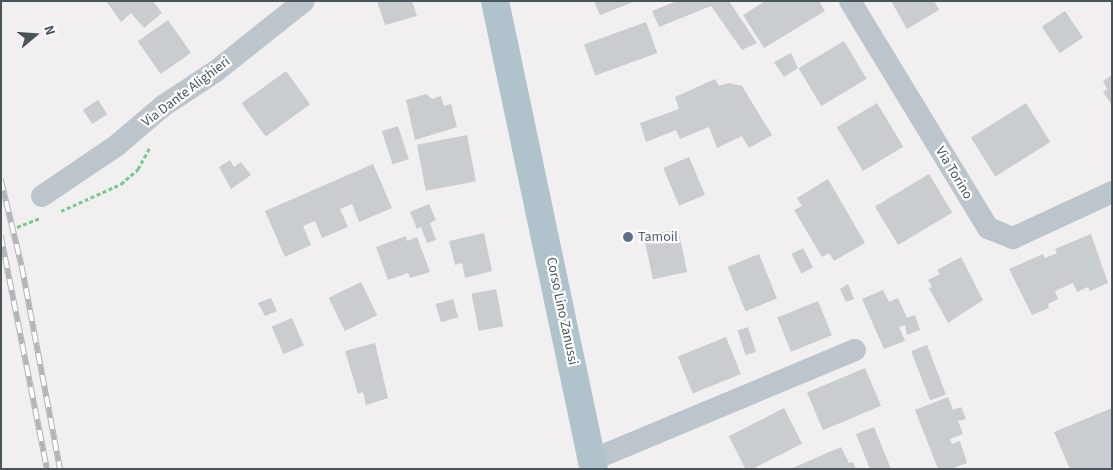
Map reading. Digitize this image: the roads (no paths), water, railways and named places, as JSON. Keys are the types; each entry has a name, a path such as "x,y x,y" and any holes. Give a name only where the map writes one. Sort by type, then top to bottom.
{"main road":[{"name":"Corso Lino Zanussi","path":"495,1 507,66 529,152 593,464"},
{"name":"Corso Lino Zanussi","path":"514,1 525,65 529,152"}],"street":[{"name":"Via Dante Alighieri","path":"42,196 116,146 163,106 216,71 304,1"},
{"name":"Via Torino","path":"850,1 988,228 1013,238 1112,192"},
{"path":"593,464 855,350"}],"railway":[{"path":"1,180 22,267 60,469"},
{"path":"1,236 47,469"}],"place":[{"name":"Tamoil","path":"628,237"}]}
